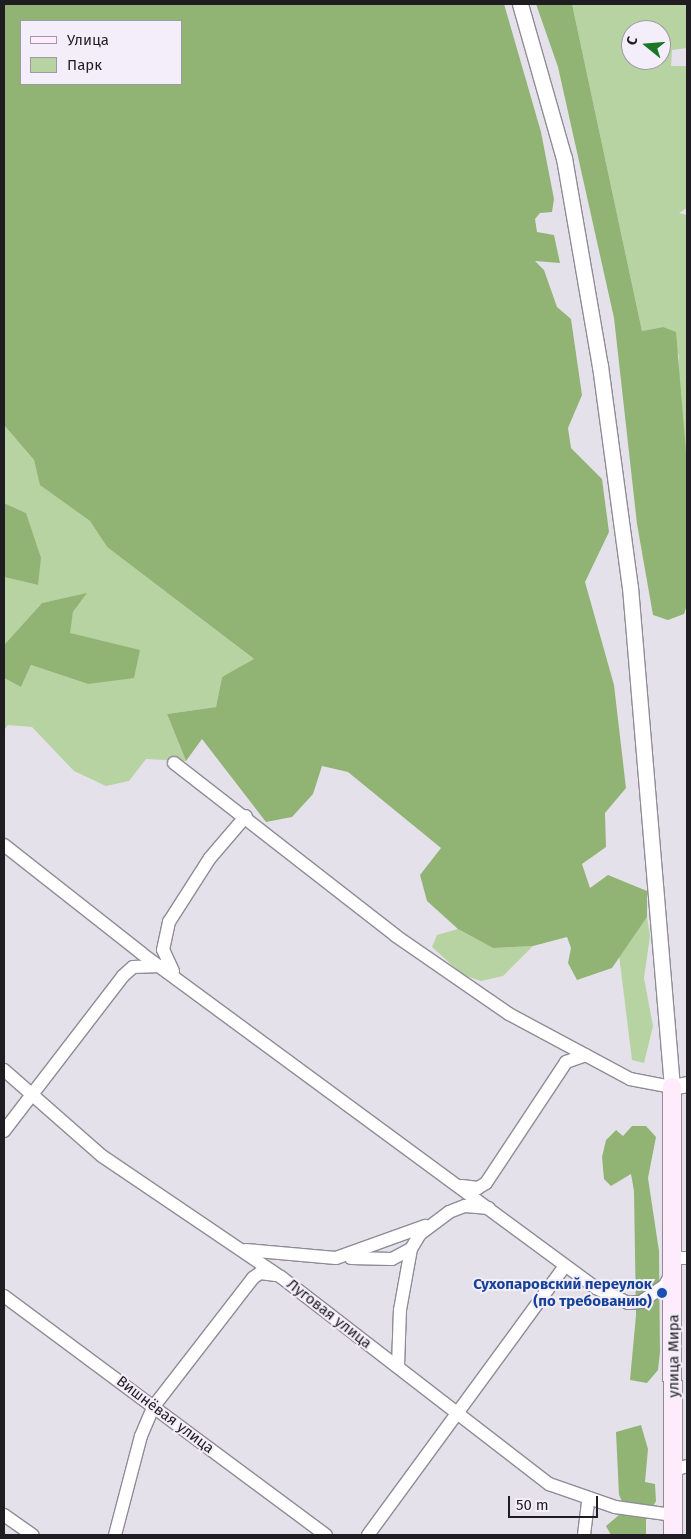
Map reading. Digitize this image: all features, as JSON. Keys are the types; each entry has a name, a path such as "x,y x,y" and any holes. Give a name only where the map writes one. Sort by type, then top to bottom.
{"main road":[{"name":"улица Мира","path":"673,1535 673,1515 681,1468 678,1262 680,1086"}],"street":[{"path":"174,763 246,816 448,973 509,1014 630,1079 680,1086 617,481 564,158 520,4"},
{"path":"180,978 166,962 164,936 169,922 210,858 246,816"},
{"path":"4,845 161,966 180,978 452,1183 491,1209 566,1266 628,1303 654,1295 678,1262"},
{"path":"4,1131 123,976 133,968 161,966"},
{"path":"452,1183 470,1188 486,1183 566,1062 586,1055"},
{"name":"Луговая улица","path":"4,1070 102,1156 244,1250 281,1277 398,1366 458,1416 549,1484 588,1500 673,1515"},
{"path":"336,1258 432,1223 465,1206 491,1209"},
{"path":"244,1250 336,1258 392,1259 411,1249 432,1223"},
{"path":"398,1366 400,1310 411,1249"},
{"path":"368,1535 458,1416 566,1266"},
{"path":"115,1535 141,1436 154,1406 253,1278 266,1273 281,1277"},
{"name":"Вишнёвая улица","path":"4,1296 326,1535"},
{"path":"584,1535 588,1500"},
{"path":"4,1515 34,1535"}],"green space":[{"path":"4,4 504,4 541,132 554,199 552,212 540,213 535,219 537,232 554,235 560,263 535,261 544,270 557,307 571,319 582,395 568,428 571,448 602,479 609,532 585,582 614,685 626,788 605,813 606,847 582,864 590,888 608,875 647,891 647,917 612,968 577,980 568,963 571,948 567,937 533,946 493,948 458,929 427,901 420,875 441,848 348,772 322,766 313,794 292,817 266,822 202,739 186,761 167,714 216,707 222,677 254,659 107,547 90,521 40,485 34,460 4,425"},
{"path":"536,4 572,4 642,331 663,327 676,332 687,464 687,605 684,614 668,620 653,615 637,524 614,318 558,67"},
{"path":"572,4 687,4 687,48 672,50 671,66 687,66 687,208 679,213 687,215 687,464 678,393 679,356 663,327 642,331"},
{"path":"4,425 34,460 41,485 90,521 107,547 255,660 222,677 216,707 167,714 186,761 146,759 129,781 106,786 74,771 32,727 8,725 4,730 4,678 21,687 31,665 88,684 140,651 69,634 73,612 86,594 42,603 4,645 4,577 38,585 26,513 4,503"},
{"path":"4,503 26,513 41,558 38,585 4,577"},
{"path":"87,593 73,612 70,633 140,650 134,678 88,684 31,665 21,687 4,678 4,645 42,603"},
{"path":"647,917 650,936 644,978 653,1026 644,1063 632,1060 619,955"},
{"path":"458,929 493,948 533,946 503,976 481,981 463,975 432,947 437,935"},
{"path":"632,1126 646,1126 656,1137 648,1178 659,1251 660,1352 658,1370 647,1383 630,1380 636,1315 634,1191 631,1174 611,1186 604,1179 602,1157 606,1140 616,1130 623,1136"},
{"path":"641,1425 648,1449 645,1482 655,1484 656,1501 646,1519 646,1535 611,1535 606,1526 626,1509 619,1495 616,1432"}],"place":[{"name":"Сухопаровский переулок (по требованию)","path":"662,1293"}]}
